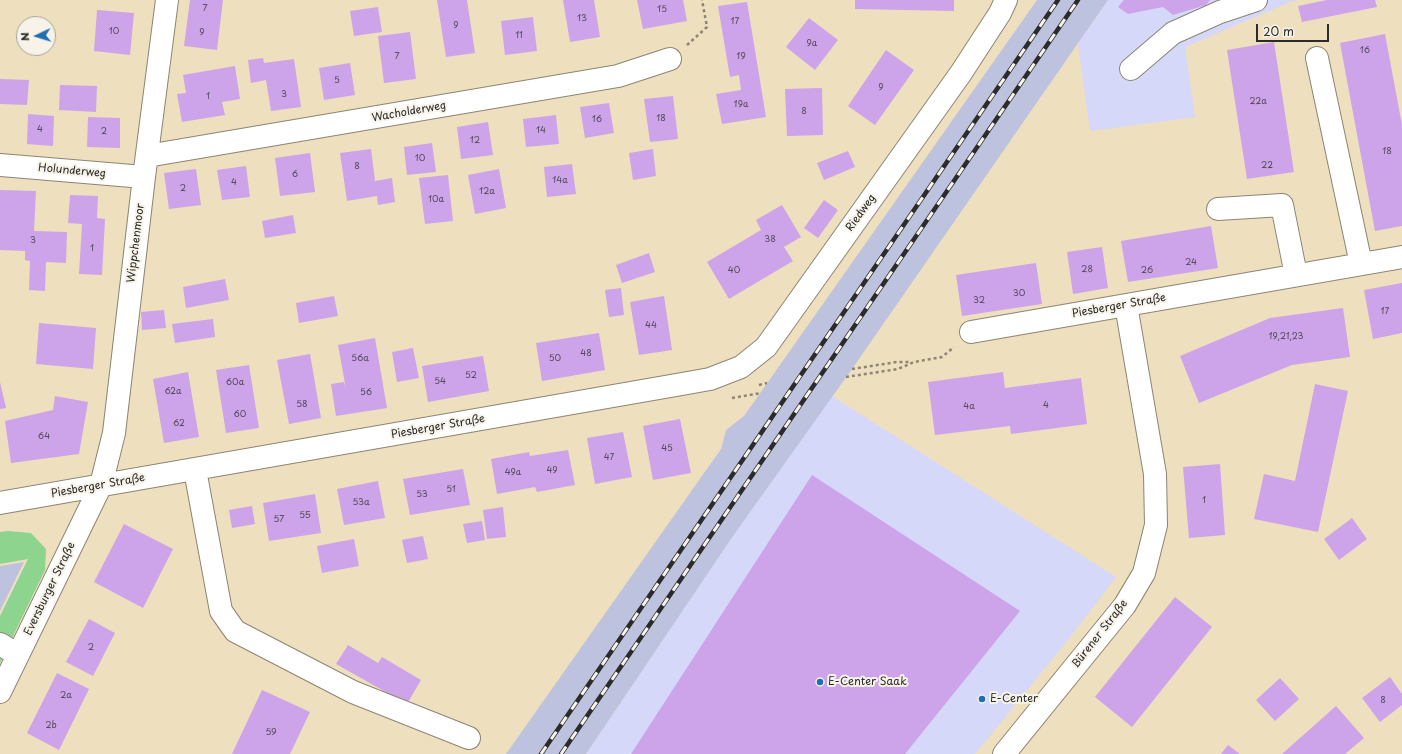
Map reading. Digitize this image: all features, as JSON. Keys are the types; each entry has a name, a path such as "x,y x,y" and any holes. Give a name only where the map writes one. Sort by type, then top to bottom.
{"street":[{"name":"Wippchenmoor","path":"101,485 114,433 144,177 167,0"},
{"name":"Riedweg","path":"682,384 710,379 741,367 766,347 961,73 1000,13 1006,0"},
{"path":"1132,69 1173,33 1220,12 1256,0"},
{"path":"1317,58 1361,264"},
{"name":"Wacholderweg","path":"147,156 618,76 670,59"},
{"name":"Holunderweg","path":"0,165 144,177"},
{"path":"1218,209 1282,205 1296,275"},
{"name":"Piesberger Straße","path":"971,332 1402,257"},
{"name":"Bürener Straße","path":"1004,754 1125,604 1144,573 1156,525 1155,474 1126,305"},
{"name":"Piesberger Straße","path":"0,503 682,384"},
{"path":"195,470 221,611 235,631 353,692 469,738"},
{"name":"Eversburger Straße","path":"0,692 9,649 101,485"}],"path":[{"path":"670,59 707,27 702,0"},
{"path":"852,370 897,362 914,362 942,357 971,332"},
{"path":"846,377 898,369 914,362"}],"shaded area":[{"path":"1037,0 1108,0 852,369 733,536 586,754 506,754 721,449 726,430 744,416"},
{"path":"1108,0 1299,0 1290,2 1185,47 1195,117 1090,131 1078,44"},
{"path":"832,396 1116,577 1064,645 975,754 586,754 733,536"},
{"path":"24,562 0,611 0,566"}],"green space":[{"path":"8,531 31,533 46,549 45,570 0,663 0,616 28,559 0,564 0,532"}],"building":[{"path":"190,0 223,0 217,50 184,46"},
{"path":"437,0 467,0 475,53 446,57"},
{"path":"563,0 594,0 600,37 570,42"},
{"path":"637,0 683,0 687,21 643,29"},
{"path":"855,0 954,0 954,11 855,9"},
{"path":"1124,0 1210,0 1206,5 1173,15 1163,7 1128,14 1118,7"},
{"path":"1327,0 1375,0 1377,7 1302,22 1298,6"},
{"path":"747,2 766,117 722,124 716,94 741,90 739,75 730,77 718,6"},
{"path":"378,7 382,32 354,36 350,11"},
{"path":"97,10 134,13 130,55 94,51"},
{"path":"533,17 537,51 505,55 501,21"},
{"path":"809,18 838,40 815,70 786,47"},
{"path":"410,32 416,79 384,83 378,36"},
{"path":"1385,34 1402,125 1402,226 1375,231 1340,43"},
{"path":"1274,42 1294,172 1247,179 1227,50"},
{"path":"886,50 914,70 875,125 848,106"},
{"path":"263,58 264,63 294,59 301,107 271,111 266,80 251,83 248,60"},
{"path":"350,63 355,95 324,100 319,68"},
{"path":"235,66 240,99 222,102 225,115 182,122 177,94 186,93 183,75"},
{"path":"0,79 29,80 27,105 0,104"},
{"path":"60,85 97,86 96,112 59,110"},
{"path":"822,88 823,135 787,136 785,89"},
{"path":"673,96 678,139 650,142 644,99"},
{"path":"609,103 614,133 585,138 580,107"},
{"path":"28,114 54,116 53,146 27,144"},
{"path":"556,115 559,144 526,147 523,119"},
{"path":"88,117 120,118 120,148 87,147"},
{"path":"488,122 493,155 461,159 457,127"},
{"path":"432,143 436,172 407,175 404,147"},
{"path":"371,149 375,181 392,178 395,202 378,205 377,196 347,201 340,153"},
{"path":"653,149 656,176 633,180 629,153"},
{"path":"848,151 855,167 824,180 817,163"},
{"path":"310,153 315,192 280,196 275,158"},
{"path":"572,164 576,194 547,197 544,167"},
{"path":"246,166 250,197 222,200 217,170"},
{"path":"196,169 201,205 169,209 164,173"},
{"path":"499,169 506,208 475,214 468,175"},
{"path":"448,175 453,221 425,224 419,178"},
{"path":"0,190 36,191 34,231 67,232 66,263 46,262 45,291 29,290 30,261 25,260 25,251 0,250"},
{"path":"70,195 98,196 97,218 105,219 102,275 79,274 82,224 68,223"},
{"path":"824,200 838,210 818,238 804,228"},
{"path":"782,205 801,237 784,247 793,261 729,299 707,262 761,230 756,220"},
{"path":"293,215 296,233 265,238 262,221"},
{"path":"1211,226 1218,268 1128,282 1121,241"},
{"path":"1102,247 1108,288 1073,294 1067,252"},
{"path":"649,253 655,272 622,283 616,265"},
{"path":"1036,263 1042,304 962,316 956,275"},
{"path":"225,279 229,300 186,308 183,287"},
{"path":"1402,283 1402,333 1373,339 1364,290"},
{"path":"621,288 624,315 609,317 605,290"},
{"path":"334,296 338,316 299,323 296,303"},
{"path":"664,296 672,350 639,355 630,302"},
{"path":"1343,308 1350,357 1292,365 1199,403 1180,356 1270,318"},
{"path":"164,310 166,328 142,330 141,312"},
{"path":"213,319 215,337 175,343 172,324"},
{"path":"39,323 96,328 93,369 36,364"},
{"path":"599,333 605,370 542,381 536,343"},
{"path":"375,338 387,408 336,416 331,384 344,382 346,389 338,345"},
{"path":"413,348 419,378 397,382 392,352"},
{"path":"310,354 321,418 289,424 277,360"},
{"path":"483,356 489,391 428,402 422,366"},
{"path":"249,365 259,428 226,433 216,370"},
{"path":"188,372 199,437 164,443 153,379"},
{"path":"1003,372 1005,388 1081,378 1087,424 1011,434 1010,426 935,435 928,382"},
{"path":"0,382 6,408 0,409"},
{"path":"1315,384 1348,391 1318,532 1254,519 1264,474 1295,481"},
{"path":"55,396 88,402 79,454 11,463 5,421 53,410"},
{"path":"680,419 691,473 653,480 643,426"},
{"path":"623,432 632,477 595,484 587,438"},
{"path":"568,450 575,485 537,492 535,487 497,494 491,459 529,452 530,456"},
{"path":"1220,464 1225,535 1189,538 1183,467"},
{"path":"463,469 470,505 410,515 403,479"},
{"name":"E-Center Saak","path":"812,475 1020,611 905,754 631,754"},
{"path":"378,481 385,518 344,525 337,489"},
{"path":"315,494 321,533 269,541 263,503"},
{"path":"252,506 255,524 232,528 229,510"},
{"path":"503,507 506,537 487,539 483,510"},
{"path":"1352,518 1367,539 1339,560 1324,539"},
{"path":"482,521 485,540 467,543 463,524"},
{"path":"124,524 173,549 143,608 94,582"},
{"path":"423,536 428,559 407,563 402,540"},
{"path":"354,539 359,566 322,573 317,546"},
{"path":"1175,597 1212,627 1132,727 1095,697"},
{"path":"89,619 115,633 93,676 66,662"},
{"path":"348,645 378,663 382,657 421,680 407,704 336,664"},
{"path":"57,673 89,689 59,750 27,733"},
{"path":"1390,677 1402,694 1402,705 1380,722 1362,698"},
{"path":"1280,678 1299,699 1275,721 1256,700"},
{"path":"262,690 310,712 290,754 232,754"},
{"path":"1336,706 1364,738 1345,754 1282,754"},
{"path":"1228,745 1240,754 1221,754"}],"railway":[{"path":"541,754 1058,0"},
{"path":"561,754 1078,0"}],"place":[{"name":"E-Center Saak","path":"820,682"},
{"name":"E-Center","path":"982,699"}]}
